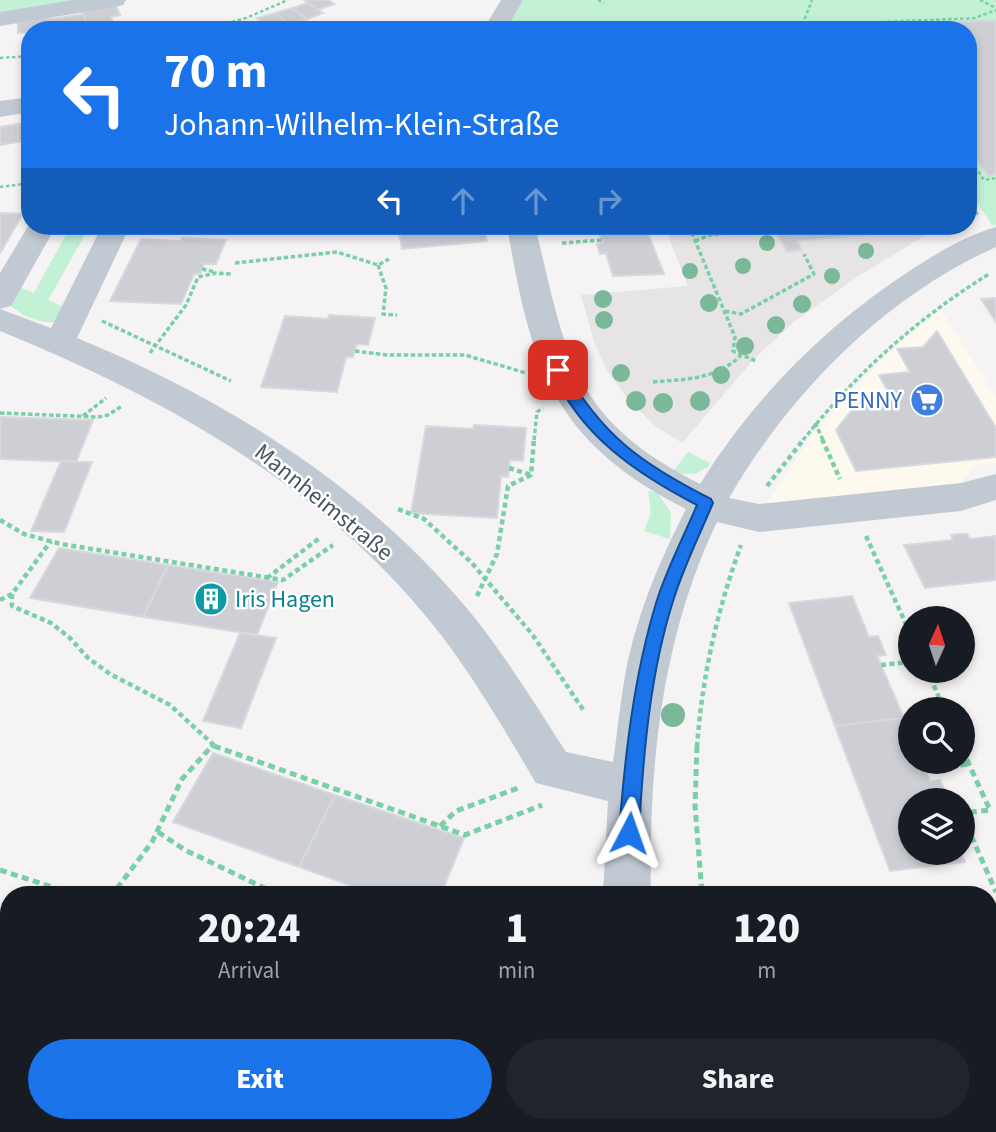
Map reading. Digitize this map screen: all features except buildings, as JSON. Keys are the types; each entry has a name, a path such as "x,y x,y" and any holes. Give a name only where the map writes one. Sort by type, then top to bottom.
{"street":[{"path":"0,19 115,0"},
{"path":"499,21 512,0"},
{"path":"0,108 21,105"},
{"path":"0,299 37,235"},
{"path":"59,343 112,235"},
{"path":"523,235 552,355 565,386 612,445 656,478 734,514 759,518 961,497 996,487"},
{"path":"627,886 632,786 651,648 666,596 706,503 726,467 769,409 855,325 924,275 994,248"},
{"name":"Mannheimstraße","path":"0,319 59,343 125,391 209,415 303,480 355,521 407,569 455,624 552,769 632,786"}],"path":[{"path":"235,21 288,0"},
{"path":"598,0 604,2"},
{"path":"806,21 812,0"},
{"path":"980,0 996,9"},
{"path":"916,21 975,18 996,9"},
{"path":"0,58 21,57"},
{"path":"977,170 984,180 996,178"},
{"path":"0,187 21,184"},
{"path":"693,235 735,337 733,351 756,361"},
{"path":"695,241 710,235"},
{"path":"562,243 602,240"},
{"path":"762,496 816,423 863,369 994,248"},
{"path":"235,263 337,252 378,265 389,259"},
{"path":"724,310 741,314 814,274 804,254"},
{"path":"378,265 386,288 383,314 397,315"},
{"path":"202,269 231,274"},
{"path":"0,413 108,415 187,304 198,277 216,273"},
{"path":"75,310 157,345 231,382"},
{"path":"355,351 387,355 465,355 530,374"},
{"path":"653,382 705,377 733,365 741,355"},
{"path":"83,416 125,391"},
{"path":"531,475 537,412 546,407"},
{"path":"816,423 842,483"},
{"path":"509,468 531,475"},
{"path":"455,624 467,613 497,554 508,486 531,475"},
{"path":"391,506 424,519 486,580 532,634 584,711"},
{"path":"0,520 24,534 51,541 283,580 343,537"},
{"path":"862,526 898,606"},
{"path":"267,578 322,537"},
{"path":"701,886 696,799 699,702 710,639 744,537"},
{"path":"0,600 12,594 51,541"},
{"path":"12,594 12,606 51,623 70,638 88,658 110,674 170,705 213,746 465,835 542,805"},
{"path":"881,665 898,663"},
{"path":"119,886 135,868 158,832 182,779 213,746"},
{"path":"974,774 990,810 975,812"},
{"path":"440,826 456,811 531,783"},
{"path":"158,832 172,843 263,886"},
{"path":"975,844 993,886"},
{"path":"0,870 40,886"}],"shaded area":[{"path":"668,235 926,235 857,277 795,321 754,359 682,443 654,425 627,398 608,372 595,345 581,295 688,286"},
{"path":"941,309 996,398 996,463 974,465 959,487 764,507 811,437 840,404 898,344"}],"green space":[{"path":"0,0 97,0 0,16"},
{"path":"522,0 996,0 996,20 512,21"},
{"path":"977,160 987,175 996,174 996,225 992,225 977,202"},
{"path":"66,235 85,235 48,300 65,308 55,322 30,318 9,304 16,286 34,293"},
{"path":"688,452 710,463 708,467 695,474 672,473"},
{"path":"648,491 657,492 671,513 670,539 644,531 651,513"}],"place":[{"name":"PENNY","path":"927,400"},
{"name":"Iris Hagen","path":"211,599"}],"route":[{"path":"558,370 565,386 583,412 612,445 656,478 706,503 666,596 651,648 632,786 629,833"}]}
